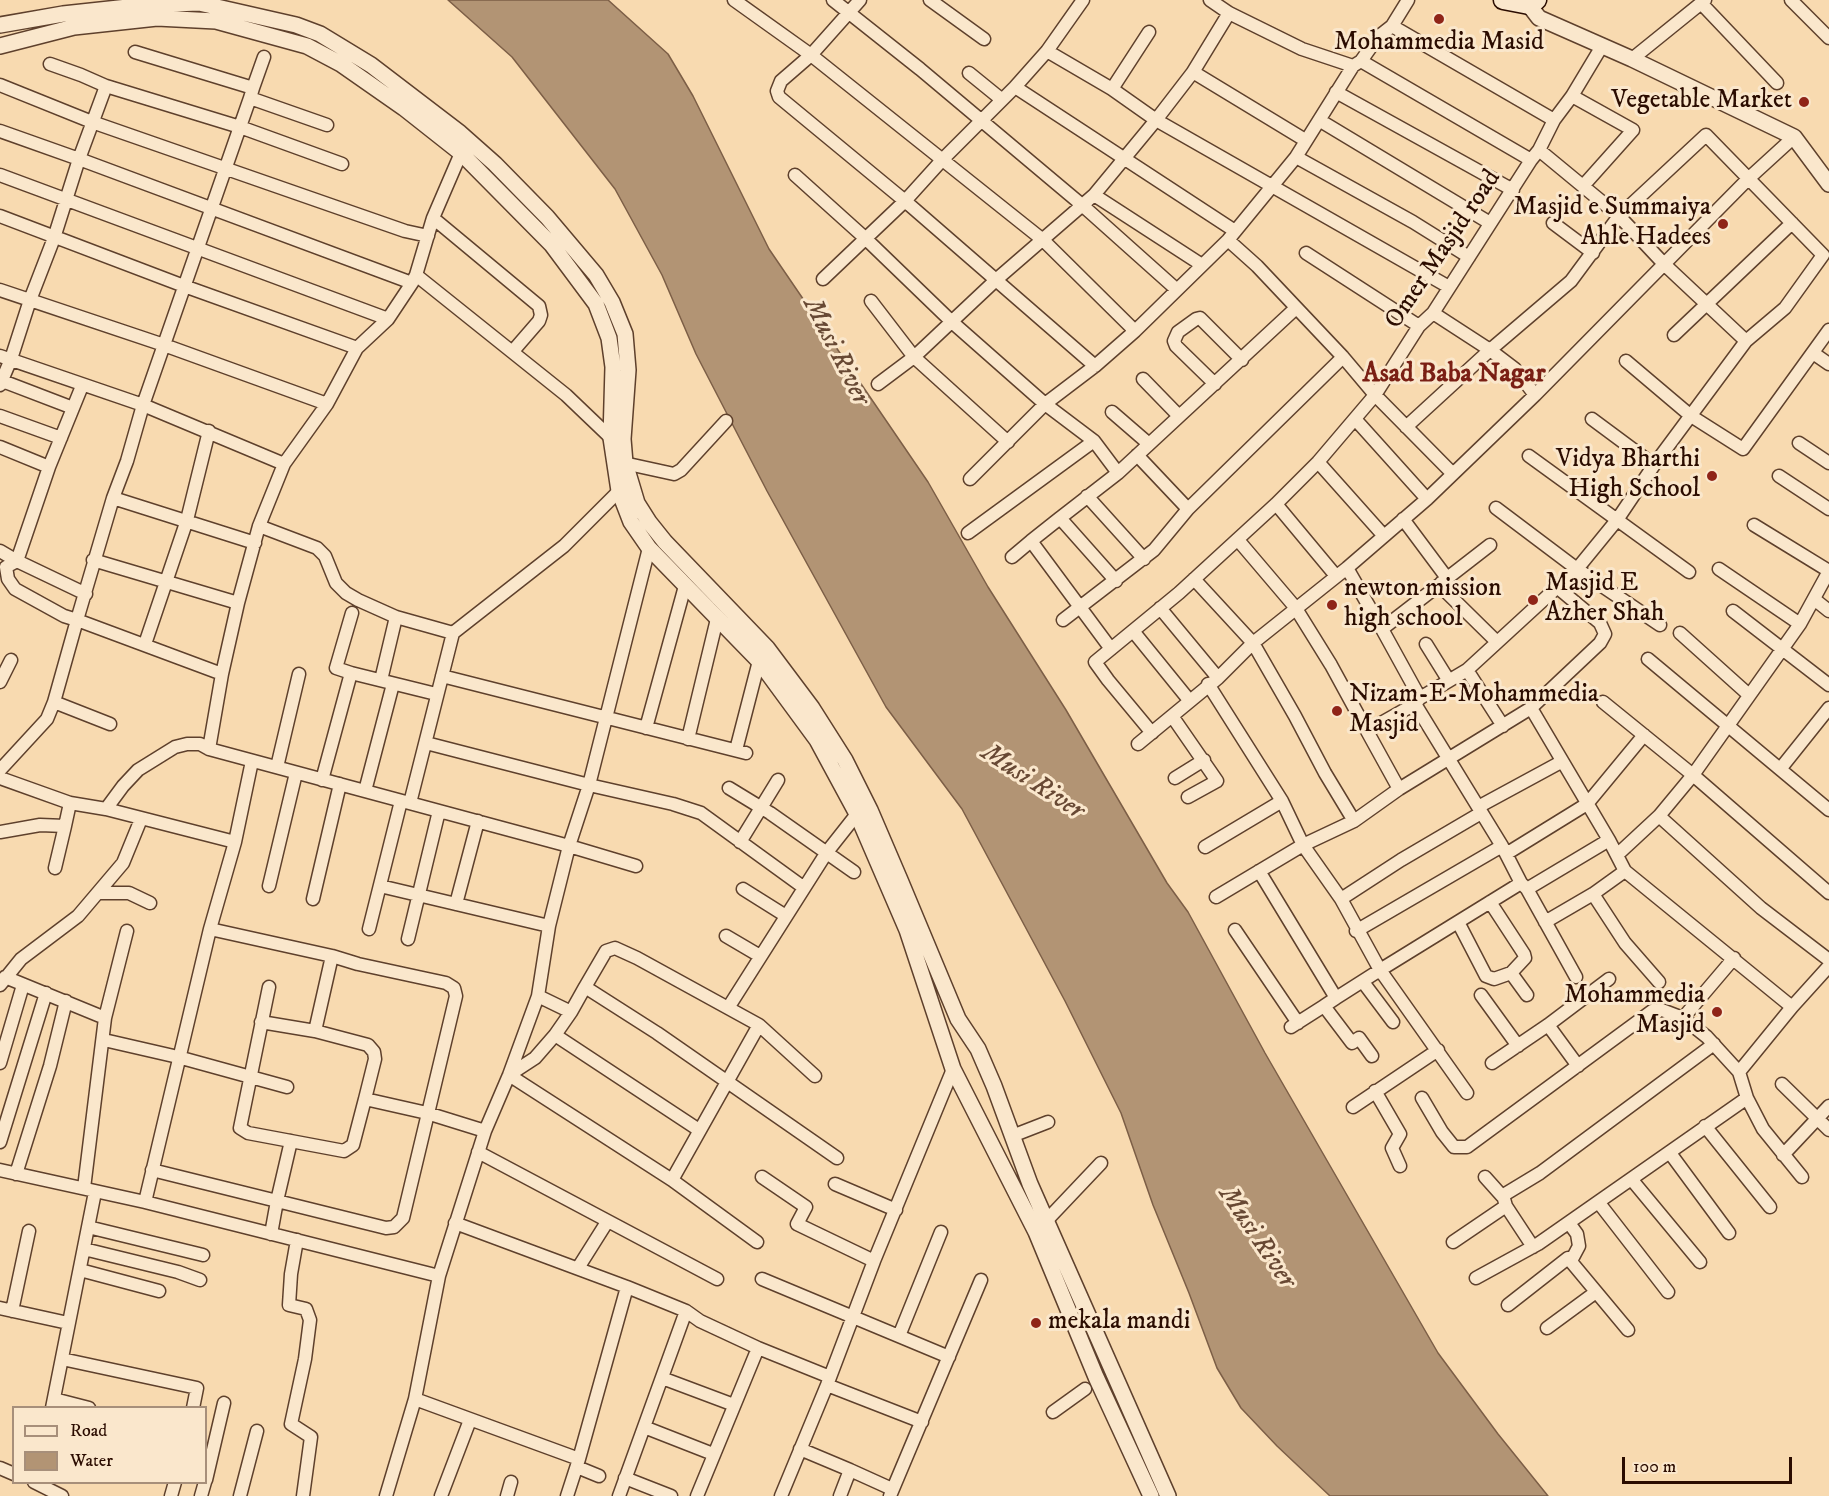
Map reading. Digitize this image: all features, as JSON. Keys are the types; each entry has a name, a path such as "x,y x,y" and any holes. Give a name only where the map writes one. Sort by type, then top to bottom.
{"main road":[{"path":"1503,0 1533,2"}],"street":[{"path":"734,0 811,55 1043,240 1135,331"},
{"path":"833,0 1082,205 1176,289"},
{"path":"860,0 811,55 781,81 777,91 778,97 997,279 1095,366"},
{"path":"930,0 984,39"},
{"path":"823,279 905,201 943,159 1015,87 1047,51 1083,0"},
{"path":"1210,0 1229,13 1302,49 1357,63 1535,155 1583,186 1620,216 1665,265 1746,341"},
{"path":"970,480 1045,404 1095,366 1135,331 1231,235 1296,157 1336,92 1378,37 1392,26 1408,0"},
{"path":"1791,0 1829,39"},
{"path":"1533,2 1539,18 1632,59 1794,137 1829,184"},
{"path":"1632,59 1703,2 1777,84"},
{"path":"0,26 63,14 146,5 199,3 256,15 312,31 371,65 414,96 495,164 547,217 596,275 612,302 625,333 628,370 619,491 631,522 649,548 759,661 817,740 857,814 958,1019 978,1049 1030,1184 1168,1496"},
{"path":"878,384 915,357 997,279 1094,195 1193,72 1229,13"},
{"path":"0,46 74,27 157,18 216,21 307,46 341,64 404,108 461,153 552,245 596,304 609,338 613,367 611,438 637,502 665,542 767,648 812,708 845,760 870,810 913,928 953,1069 1036,1232 1096,1377 1151,1496"},
{"path":"1392,26 1554,120"},
{"path":"1112,89 1149,32"},
{"name":"Omer Masjid road","path":"1152,733 1095,662 1194,579 1276,504 1318,462 1375,395 1419,326 1433,313 1513,190 1554,120 1572,96 1602,46"},
{"path":"1047,51 1112,89 1156,120 1449,287"},
{"path":"135,52 251,93 327,125"},
{"path":"0,770 47,719 54,702 86,594 93,560 127,461 143,405 264,57"},
{"path":"50,64 106,86 240,127 342,164"},
{"path":"1193,72 1305,140"},
{"path":"969,73 1001,99"},
{"path":"0,85 92,122 428,237"},
{"path":"73,408 0,382 5,358 54,238 79,159 106,86"},
{"path":"1015,87 1126,158 1231,235 1375,395 1453,474"},
{"path":"1336,92 1513,190"},
{"path":"1572,96 1633,130 1583,186"},
{"path":"1319,120 1490,223"},
{"path":"0,131 212,209 414,279 513,351 566,395 611,438"},
{"path":"1367,731 1467,670 1577,569 1617,520 1654,465 1746,341 1785,308 1823,255 1706,135 1620,216 1571,281 1490,350 1406,427"},
{"path":"1138,744 1213,681 1253,643 1342,572 1426,499 1535,395 1748,179 1794,137"},
{"path":"209,749 222,674 238,603 259,526 284,464 327,404 357,348 388,319 414,279 433,218 461,153"},
{"path":"1296,157 1413,222 1469,257"},
{"path":"0,175 388,319"},
{"path":"795,175 865,238 952,322 1045,404 1094,441 1118,473"},
{"path":"1094,195 1202,265"},
{"path":"0,216 54,238 357,348"},
{"path":"433,218 539,306 541,315 539,321 513,351"},
{"path":"1553,223 1593,253"},
{"path":"1674,335 1792,223"},
{"path":"1306,253 1419,326"},
{"path":"0,290 164,345 327,404"},
{"path":"871,302 915,357 1008,442"},
{"path":"1012,557 1118,473 1296,308"},
{"path":"1433,313 1515,369 1535,395"},
{"path":"1215,384 1176,346 1174,341 1178,332 1200,318 1242,360"},
{"path":"1626,361 1691,416 1743,449 1829,330"},
{"path":"1813,353 1829,364"},
{"path":"1064,620 1154,550 1188,509 1343,357"},
{"path":"5,358 143,405 284,464"},
{"path":"1143,379 1178,415"},
{"path":"82,386 8,568 8,579 15,589 64,616 222,674"},
{"path":"1112,412 1149,444"},
{"path":"0,416 61,438"},
{"path":"1355,419 1426,499"},
{"path":"1592,419 1654,465"},
{"path":"620,463 674,474 681,470 726,422"},
{"path":"145,644 187,520 209,431"},
{"path":"968,533 1094,441"},
{"path":"1799,443 1829,463"},
{"path":"0,447 49,467"},
{"path":"1137,455 1188,509"},
{"path":"1529,456 1689,572"},
{"path":"1318,462 1384,536"},
{"path":"1779,476 1829,509"},
{"path":"369,929 405,802 426,743 436,694 453,633 564,546 619,491"},
{"path":"1087,496 1144,559"},
{"path":"113,498 255,543"},
{"path":"1276,504 1342,572 1382,629 1417,701 1449,759 1576,977"},
{"path":"1496,508 1577,569 1660,625"},
{"path":"1060,518 1116,581"},
{"path":"1404,519 1443,581 1497,642"},
{"path":"1617,855 1659,816 1693,775 1800,624 1829,571 1754,525"},
{"path":"259,526 317,548 325,556 336,583 346,593 396,617 453,633"},
{"path":"1238,540 1296,607 1331,665 1399,789"},
{"path":"1031,541 1111,649"},
{"path":"1382,629 1490,544"},
{"path":"386,1496 415,1399 439,1276 485,1131 509,1075 538,996 549,926 569,846 589,785 649,548"},
{"path":"0,551 8,568 86,594"},
{"path":"93,560 238,603"},
{"path":"1719,570 1800,624"},
{"path":"1194,579 1253,643 1354,822"},
{"path":"645,728 685,586"},
{"path":"1216,897 1303,846 1354,822 1399,789 1531,708 1600,643 1605,634 1600,623 1558,588"},
{"path":"1814,599 1829,611"},
{"path":"1160,608 1213,681 1282,801 1303,846 1341,899 1356,931 1380,970 1467,1093"},
{"path":"1733,611 1784,648 1829,685"},
{"path":"352,613 336,668 436,694"},
{"path":"365,791 387,682 396,617"},
{"path":"688,739 717,619"},
{"path":"1134,631 1189,700"},
{"path":"1680,633 1749,695"},
{"path":"1426,644 1449,681"},
{"path":"1648,659 1729,724 1829,810"},
{"path":"0,682 11,660"},
{"path":"442,676 741,752 759,661"},
{"path":"1467,670 1503,726"},
{"path":"322,780 351,673"},
{"path":"277,767 299,674"},
{"path":"54,702 110,724"},
{"path":"1603,702 1693,775 1829,892"},
{"path":"1531,708 1625,871 1792,1007"},
{"path":"1781,768 1829,708"},
{"path":"1172,716 1217,781 1188,797"},
{"path":"1356,931 1587,804 1644,735"},
{"path":"426,743 589,785 674,804 701,813 803,887"},
{"path":"106,809 138,770 175,747 200,744 209,749 636,866"},
{"path":"1175,778 1204,760"},
{"path":"145,1202 210,929 235,842 252,761"},
{"path":"1341,899 1480,810 1561,762"},
{"path":"269,886 296,773"},
{"path":"0,778 70,803 106,809 235,842"},
{"path":"740,842 778,780"},
{"path":"313,899 340,784"},
{"path":"729,788 761,807 854,872"},
{"path":"1205,847 1282,801"},
{"path":"55,868 70,803"},
{"path":"408,939 438,811"},
{"path":"728,1008 803,887 857,814"},
{"path":"1659,816 1761,908 1829,960"},
{"path":"105,1018 46,993 3,981 21,959 78,916 98,893 123,863 141,819"},
{"path":"456,904 478,821"},
{"path":"0,832 40,825 65,826"},
{"path":"1235,930 1295,1025 1490,902 1609,840"},
{"path":"1545,922 1593,894 1625,871"},
{"path":"1259,872 1336,998"},
{"path":"380,886 549,926"},
{"path":"743,889 786,916"},
{"path":"98,893 129,893 150,903"},
{"path":"1593,894 1625,943 1659,982"},
{"path":"1458,922 1486,976 1494,979 1511,973 1525,958 1490,902"},
{"path":"152,1170 386,1228 394,1227 403,1218 456,996 454,988 447,983 210,929"},
{"path":"80,1406 53,1403 88,1227 89,1190 105,1018 127,931"},
{"path":"726,936 760,956"},
{"path":"509,1075 535,1058 555,1035 606,951 615,948 759,1025 815,1076"},
{"path":"315,1031 332,956"},
{"path":"1683,1018 1734,958"},
{"path":"1739,1072 1829,966"},
{"path":"1511,973 1527,995"},
{"path":"1492,1063 1609,979"},
{"path":"1363,982 1393,1022"},
{"path":"0,1063 23,985"},
{"path":"261,1022 315,1031 368,1045 374,1052 375,1059 365,1099 353,1145 349,1149 344,1152 337,1151 248,1133 240,1128 249,1078 261,1022 269,987"},
{"path":"585,987 657,1033 837,1158"},
{"path":"0,1142 46,993"},
{"path":"1481,995 1518,1046"},
{"path":"538,996 571,1012"},
{"path":"66,1001 50,1066 5,1174 145,1202 439,1276"},
{"path":"1324,1006 1352,1043 1359,1038 1372,1056"},
{"path":"1422,1098 1442,1132 1454,1147 1467,1147 1652,1011 1662,1010 1683,1018 1714,1044 1739,1072 1747,1098 1763,1129 1802,1177"},
{"path":"672,1180 759,1025"},
{"path":"1548,1025 1578,1066"},
{"path":"555,1035 699,1130"},
{"path":"104,1040 178,1057 287,1087"},
{"path":"1453,1242 1540,1173 1714,1044"},
{"path":"1353,1107 1438,1050"},
{"path":"781,1496 953,1069"},
{"path":"509,1075 672,1180 757,1242"},
{"path":"1782,1084 1829,1130"},
{"path":"1375,1091 1400,1134 1392,1148 1400,1166"},
{"path":"1476,1278 1569,1223 1747,1098"},
{"path":"365,1099 427,1113 485,1131"},
{"path":"1783,1155 1829,1106"},
{"path":"1012,1136 1048,1122"},
{"path":"1705,1126 1770,1207"},
{"path":"271,1234 291,1141"},
{"path":"478,1152 717,1279"},
{"path":"1670,1153 1730,1233"},
{"path":"1047,1220 1101,1163"},
{"path":"762,1177 806,1207 797,1224 874,1261"},
{"path":"1485,1177 1504,1201 1533,1246"},
{"path":"1632,1180 1700,1262"},
{"path":"835,1184 896,1210"},
{"path":"1599,1203 1668,1292"},
{"path":"578,1268 607,1222"},
{"path":"456,1223 686,1311 700,1321 922,1422"},
{"path":"1569,1223 1577,1234 1579,1246 1571,1260"},
{"path":"88,1227 202,1255"},
{"path":"29,1231 6,1310 68,1323"},
{"path":"899,1336 941,1232"},
{"path":"297,1240 288,1305 306,1309 310,1320 305,1359 291,1424 310,1437 303,1496"},
{"path":"84,1249 178,1272 200,1280"},
{"path":"1508,1305 1568,1258 1628,1330"},
{"path":"80,1270 159,1291"},
{"path":"762,1279 949,1357"},
{"path":"800,1449 850,1470 891,1492 981,1280"},
{"path":"567,1496 627,1287"},
{"path":"1547,1328 1596,1292"},
{"path":"619,1496 686,1311"},
{"path":"697,1496 758,1348"},
{"path":"62,1359 197,1388 193,1406"},
{"path":"662,1378 734,1405"},
{"path":"1053,1412 1085,1389"},
{"path":"415,1399 578,1463 599,1476"},
{"path":"207,1473 224,1403"},
{"path":"441,1496 470,1420"},
{"path":"644,1427 713,1455"},
{"path":"240,1496 257,1431"},
{"path":"840,1496 850,1470"},
{"path":"625,1478 671,1496"},
{"path":"507,1496 511,1482"},
{"path":"38,1484 62,1496"}],"water":[{"name":"Musi River","path":"448,0 608,0 668,54 693,96 769,249 928,482 988,587 1066,710 1167,883 1188,912 1265,1053 1438,1353 1498,1434 1548,1496 1330,1496 1241,1408 1217,1368 1153,1205 1121,1113 1065,1001 962,809 886,707 767,491 696,354 662,275 615,189 512,57"}],"place":[{"name":"Mohammedia Masid","path":"1439,19"},
{"name":"Vegetable Market","path":"1804,102"},
{"name":"Masjid e Summaiya Ahle Hadees","path":"1723,224"},
{"name":"Vidya Bharthi High School","path":"1712,476"},
{"name":"Masjid E Azher Shah","path":"1533,600"},
{"name":"newton mission high school","path":"1332,605"},
{"name":"Nizam-E-Mohammedia Masjid","path":"1337,711"},
{"name":"Mohammedia Masjid","path":"1717,1012"},
{"name":"mekala mandi","path":"1036,1323"}],"district":[{"name":"Asad Baba Nagar","path":"1454,375"}]}
